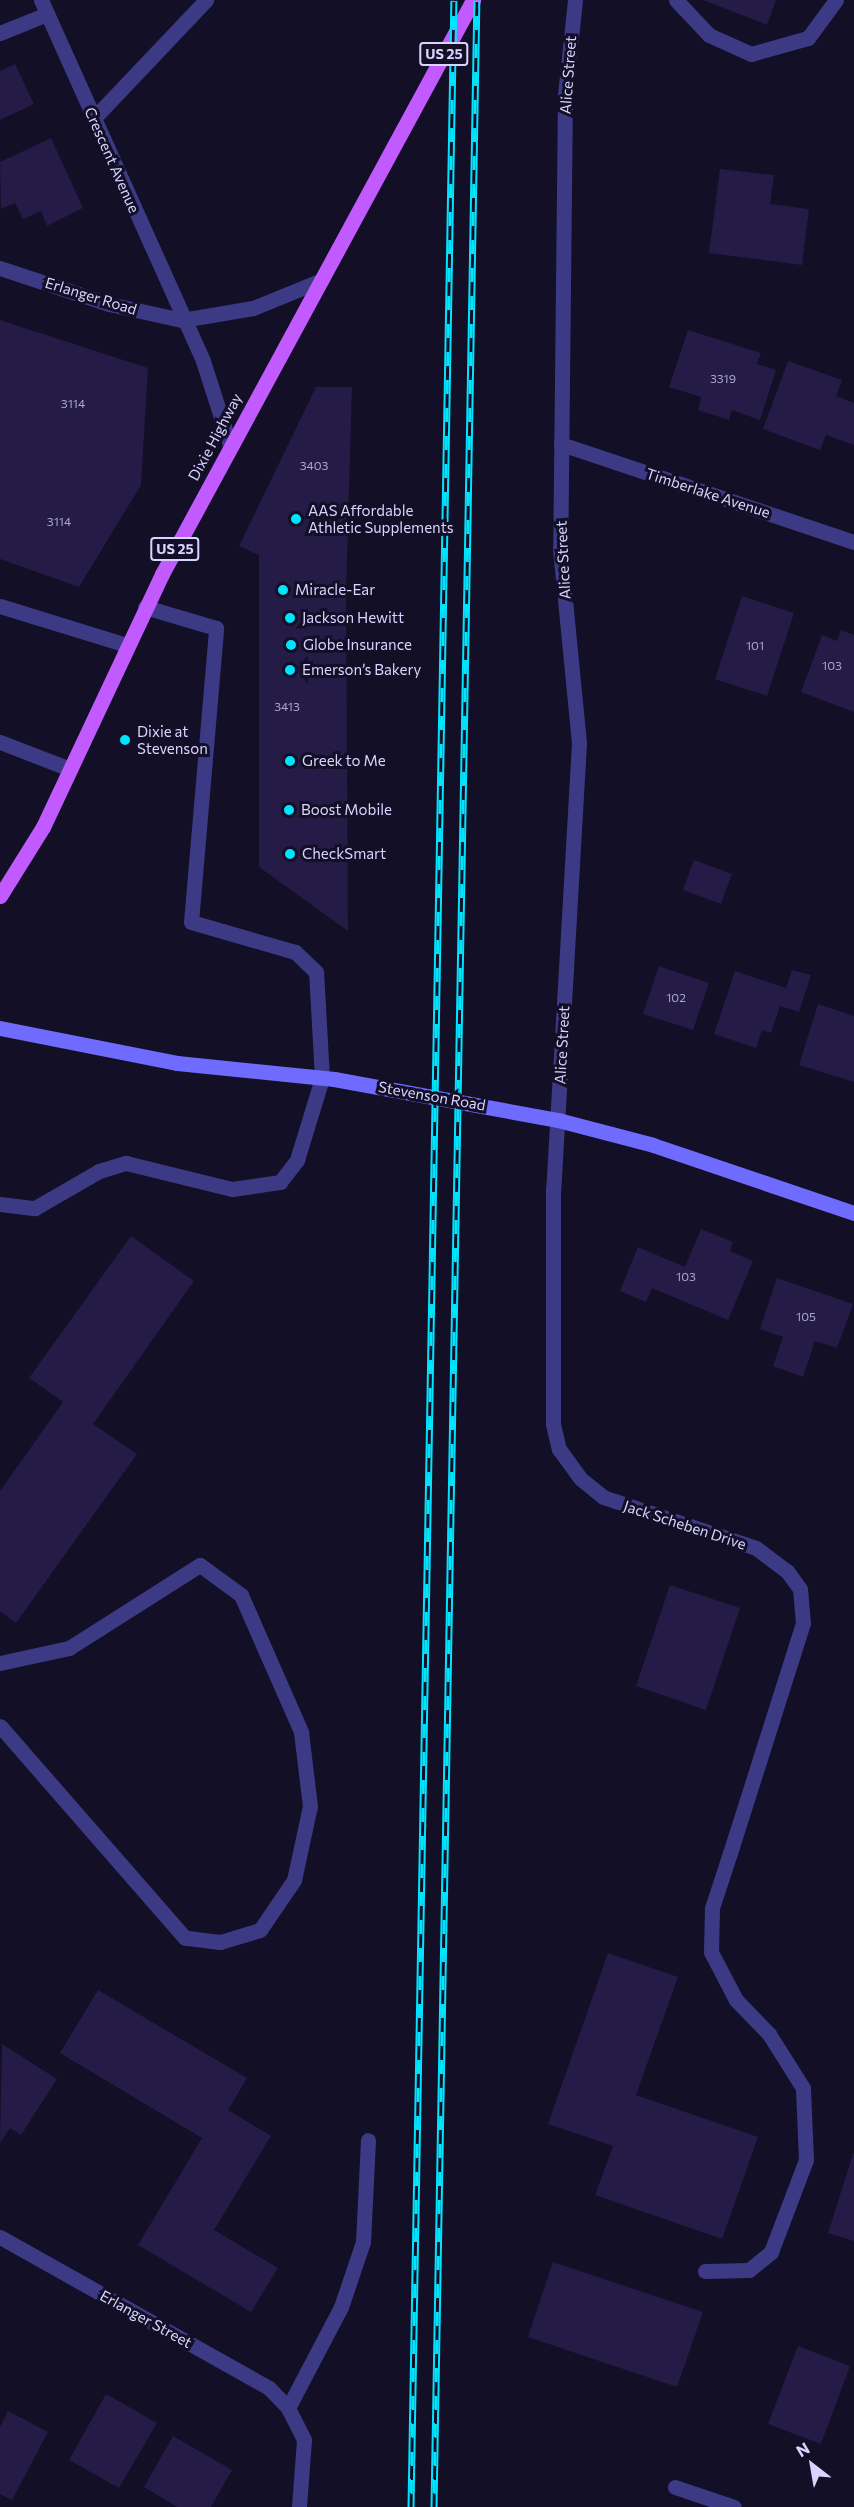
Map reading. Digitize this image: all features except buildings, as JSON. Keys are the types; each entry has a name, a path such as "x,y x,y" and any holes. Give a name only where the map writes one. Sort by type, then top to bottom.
{"main road":[{"name":"Dixie Highway","path":"0,896 39,836 145,607 230,445 473,0"},
{"name":"Stevenson Road","path":"0,1028 177,1063 322,1078 558,1120 653,1145 854,1213"}],"street":[{"path":"94,118 206,0"},
{"name":"Alice Street","path":"558,1120 579,743 560,549 565,95 575,0"},
{"path":"676,0 709,35 751,54 808,38 836,0"},
{"path":"0,33 44,7"},
{"name":"Crescent Avenue","path":"44,7 182,320"},
{"name":"Erlanger Road","path":"0,268 109,304 182,320 253,308 322,280"},
{"path":"182,320 214,390 230,445"},
{"name":"Timberlake Avenue","path":"561,444 854,542"},
{"path":"0,606 127,645"},
{"path":"0,1204 35,1208 99,1171 126,1163 232,1189 280,1182 297,1160 322,1078 316,972 296,952 191,922 216,628 145,607"},
{"path":"0,742 70,769"},
{"name":"Jack Scheben Drive","path":"558,1120 553,1424 559,1449 581,1479 603,1497 756,1548 787,1571 800,1589 803,1623 712,1908 711,1952 736,2000 769,2034 803,2088 806,2160 771,2252 749,2270 705,2271"},
{"path":"0,1663 69,1648 200,1565 242,1595 301,1732 310,1806 294,1880 260,1930 220,1942 185,1938 0,1726"},
{"path":"288,2408 337,2316 363,2242 368,2140"},
{"name":"Erlanger Street","path":"0,2236 269,2388 288,2408 304,2440 299,2507"},
{"path":"675,2487 734,2507"}],"railway":[{"path":"411,2507 454,0"},
{"path":"434,2507 477,0"}],"place":[{"name":"AAS Affordable Athletic Supplements","path":"296,519"},
{"name":"Miracle-Ear","path":"283,590"},
{"name":"Jackson Hewitt","path":"290,618"},
{"name":"Globe Insurance","path":"291,645"},
{"name":"Emerson’s Bakery","path":"290,670"},
{"name":"Dixie at Stevenson","path":"125,740"},
{"name":"Greek to Me","path":"290,761"},
{"name":"Boost Mobile","path":"289,810"},
{"name":"CheckSmart","path":"290,854"}]}
